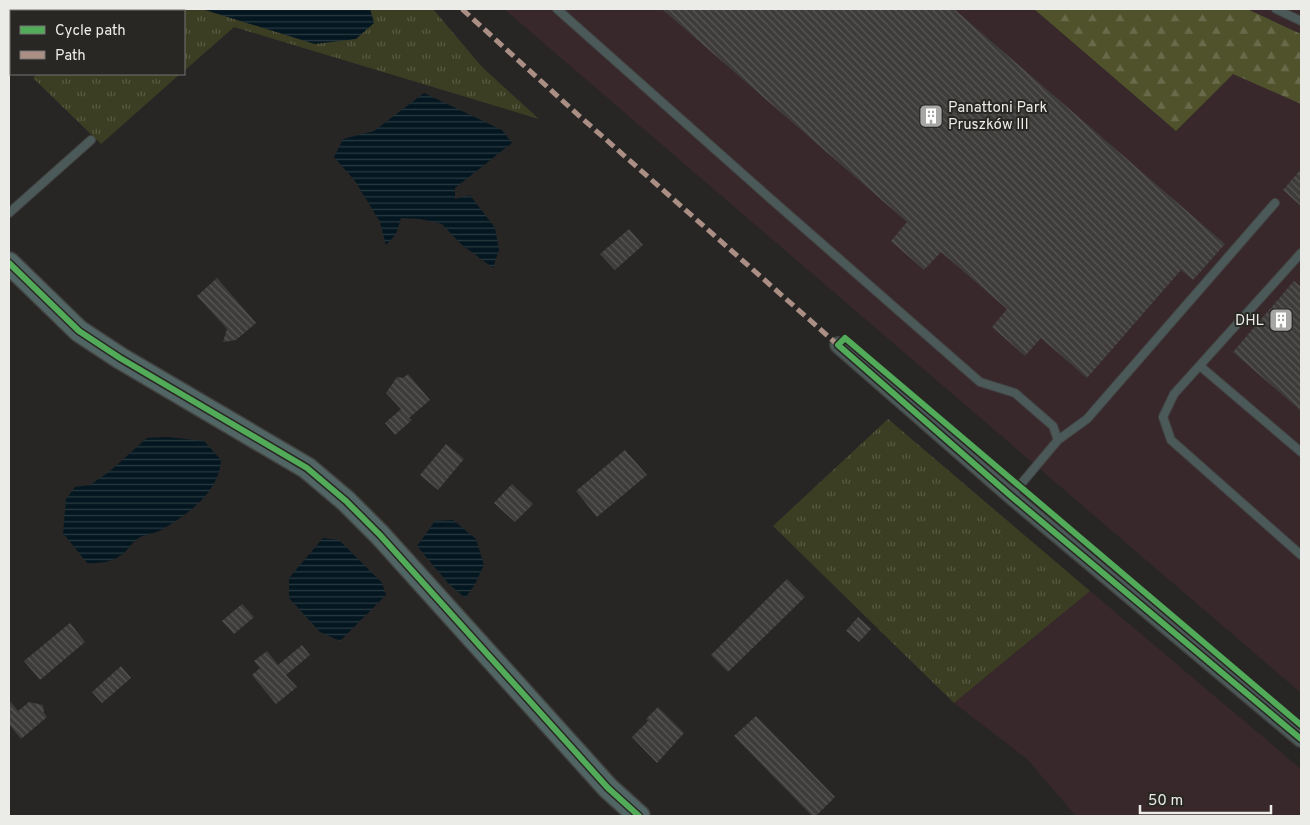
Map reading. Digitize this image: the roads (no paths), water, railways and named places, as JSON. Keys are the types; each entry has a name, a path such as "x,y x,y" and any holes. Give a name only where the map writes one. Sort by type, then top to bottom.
{"street":[{"path":"9,263 79,331 120,358 307,468 346,501 380,535 608,788 639,816"},
{"path":"838,345 1011,496 1301,739"}],"lane":[{"path":"557,9 779,207 980,382 1015,393 1053,426 1058,440"},
{"path":"1276,9 1301,21"},
{"path":"9,213 91,140"},
{"path":"1011,496 1058,440 1087,419 1275,203"},
{"path":"1301,253 1174,394 1163,417 1171,440 1301,555"},
{"path":"1200,366 1301,452"}],"water":[{"path":"202,9 370,9 374,23 356,39 315,44"},
{"path":"424,93 502,130 512,143 455,188 455,199 470,195 495,228 499,250 493,268 461,244 442,224 420,219 401,218 396,234 386,245 380,222 355,181 334,157 343,139 374,131"},
{"path":"167,437 204,441 221,460 219,472 208,493 191,510 171,524 158,532 138,538 121,555 112,560 87,563 63,533 66,499 75,487 90,485 110,471 147,438"},
{"path":"453,520 476,539 484,565 474,586 465,598 448,583 417,546 435,521"},
{"path":"323,538 339,540 382,583 386,595 340,641 320,632 289,598 289,578"}],"place":[{"name":"Panattoni Park Pruszków III","path":"931,116"},
{"name":"DHL","path":"1281,320"}]}
